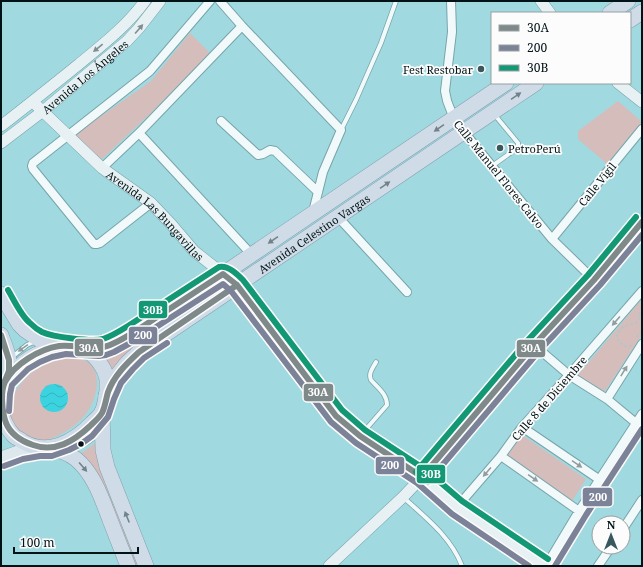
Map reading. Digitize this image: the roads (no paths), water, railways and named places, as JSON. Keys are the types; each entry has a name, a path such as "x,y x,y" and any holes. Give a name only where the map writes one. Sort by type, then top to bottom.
{"highway":[{"path":"612,12 628,1"},
{"path":"631,19 642,12"},
{"name":"Avenida Celestino Vargas","path":"71,346 91,348 104,347 132,334 313,214 505,84"},
{"name":"Avenida Celestino Vargas","path":"106,396 114,379 127,363 139,352 228,292 237,284 535,84"},
{"path":"296,225 306,238"},
{"path":"1,294 19,324 25,330 40,340 71,346 88,352 94,356 104,370 107,378 102,419 103,450 107,468 146,566"},
{"path":"1,335 9,360 9,371 2,393 1,410 5,421 14,436 25,443 50,449 75,459 84,468 92,478 99,491 128,566"},
{"path":"4,383 16,368 36,354 48,349 71,346"},
{"path":"50,449 76,438 102,419"}],"main road":[{"path":"1,458 21,451 50,449"}],"street":[{"name":"Avenida Los Ángeles","path":"1,126 33,102 118,32 131,19 145,1"},
{"name":"Avenida Los Ángeles","path":"1,143 43,111 127,42 160,1"},
{"path":"151,203 100,243 94,244 32,166 33,163 150,71 210,1"},
{"path":"220,1 341,130 324,172 313,214"},
{"name":"Calle Manuel Flores Calvo","path":"451,1 452,32 445,91 446,101 454,118 552,239 594,280"},
{"path":"541,1 549,12"},
{"path":"102,168 140,133 242,26"},
{"path":"619,84 642,102"},
{"name":"Avenida Las Bungavillas","path":"33,102 102,168 151,203 194,251 237,284 336,416 360,436 422,477 457,507 544,566"},
{"path":"220,121 258,155 270,150 275,151 318,192"},
{"name":"Calle Vigil","path":"552,239 642,129"},
{"path":"140,133 252,254"},
{"path":"338,217 407,292"},
{"path":"329,566 403,498 534,345 594,280 642,222"},
{"name":"Calle 8 de Diciembre","path":"457,507 501,456 522,427 642,291"},
{"path":"607,399 642,344"},
{"path":"534,345 569,375 607,399 639,426"},
{"path":"544,566 600,480 639,426 642,414"},
{"path":"522,427 600,480"},
{"path":"501,456 580,511"},
{"path":"631,517 642,500"},
{"path":"598,566 606,555"}],"lane":[{"path":"341,130 381,43 396,1"},
{"path":"492,113 518,143 516,149 492,166"},
{"path":"9,360 27,345 40,340"},
{"path":"360,436 387,405 385,396 370,377 370,372 376,362"},
{"path":"403,498 437,528 451,546 462,566"}],"water":[{"path":"54,384 64,388 68,398 64,408 54,412 44,408 40,398 44,388"}],"place":[{"name":"Fest Restobar","path":"481,69"},
{"name":"PetroPerú","path":"500,148"}]}
